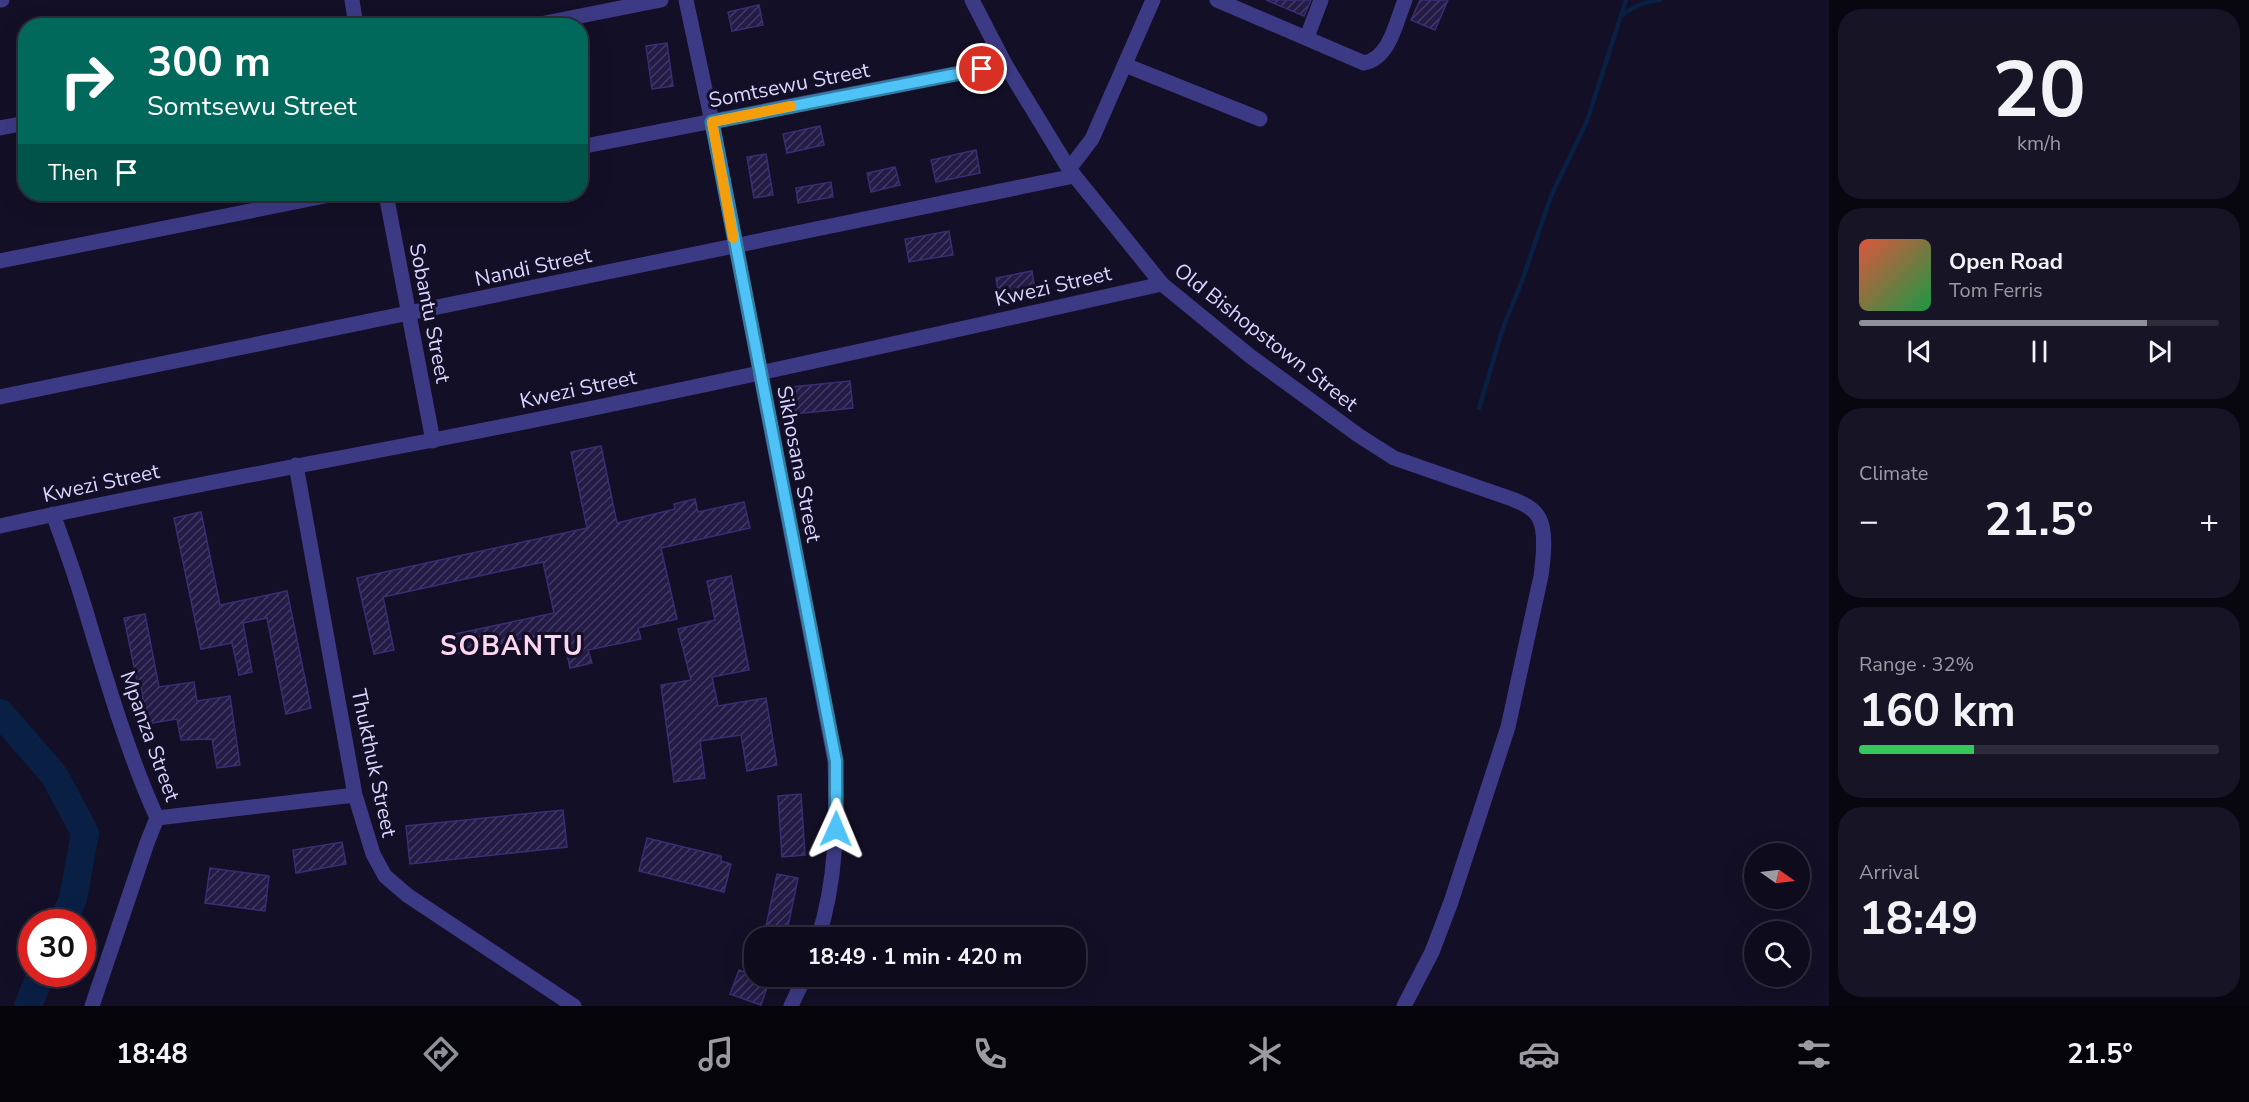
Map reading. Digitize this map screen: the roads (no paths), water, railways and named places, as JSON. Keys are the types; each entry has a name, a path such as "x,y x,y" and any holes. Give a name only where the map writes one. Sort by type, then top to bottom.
{"street":[{"path":"352,0 355,18"},
{"path":"570,18 661,0"},
{"name":"Sikhosana Street","path":"686,0 712,122 836,761 835,861 820,927"},
{"name":"Old Bishopstown Street","path":"972,0 1005,64 1071,173 1162,284 1250,356 1358,435 1394,458 1512,499 1527,506 1539,518 1543,553 1541,576 1508,727 1451,902 1432,952 1404,1006"},
{"path":"1071,173 1092,139 1153,0"},
{"path":"1217,0 1364,63 1382,54 1405,0"},
{"path":"1306,37 1321,0"},
{"name":"Somtsewu Street","path":"588,145 1005,64"},
{"path":"1125,65 1260,119"},
{"path":"0,128 18,125"},
{"name":"Nandi Street","path":"0,397 735,247 1071,173"},
{"path":"0,261 300,201"},
{"name":"Sobantu Street","path":"387,201 432,441"},
{"name":"Kwezi Street","path":"0,526 296,465 432,441 760,373 1162,284"},
{"name":"Thukthuk Street","path":"296,465 356,795 373,854 386,876 407,895 574,1006"},
{"name":"Mpanza Street","path":"53,514 84,603 115,710 138,774 158,819 147,843 92,1006"},
{"path":"158,819 356,795"},
{"path":"791,1006 800,987"}],"waterway":[{"path":"1479,408 1503,328 1551,196 1587,121 1626,0"},
{"path":"1621,16 1639,5 1660,0"},
{"path":"0,713 54,775 85,833 73,899 69,909"},
{"path":"28,1006 36,987"}],"district":[{"name":"SOBANTU","path":"512,646"}]}
